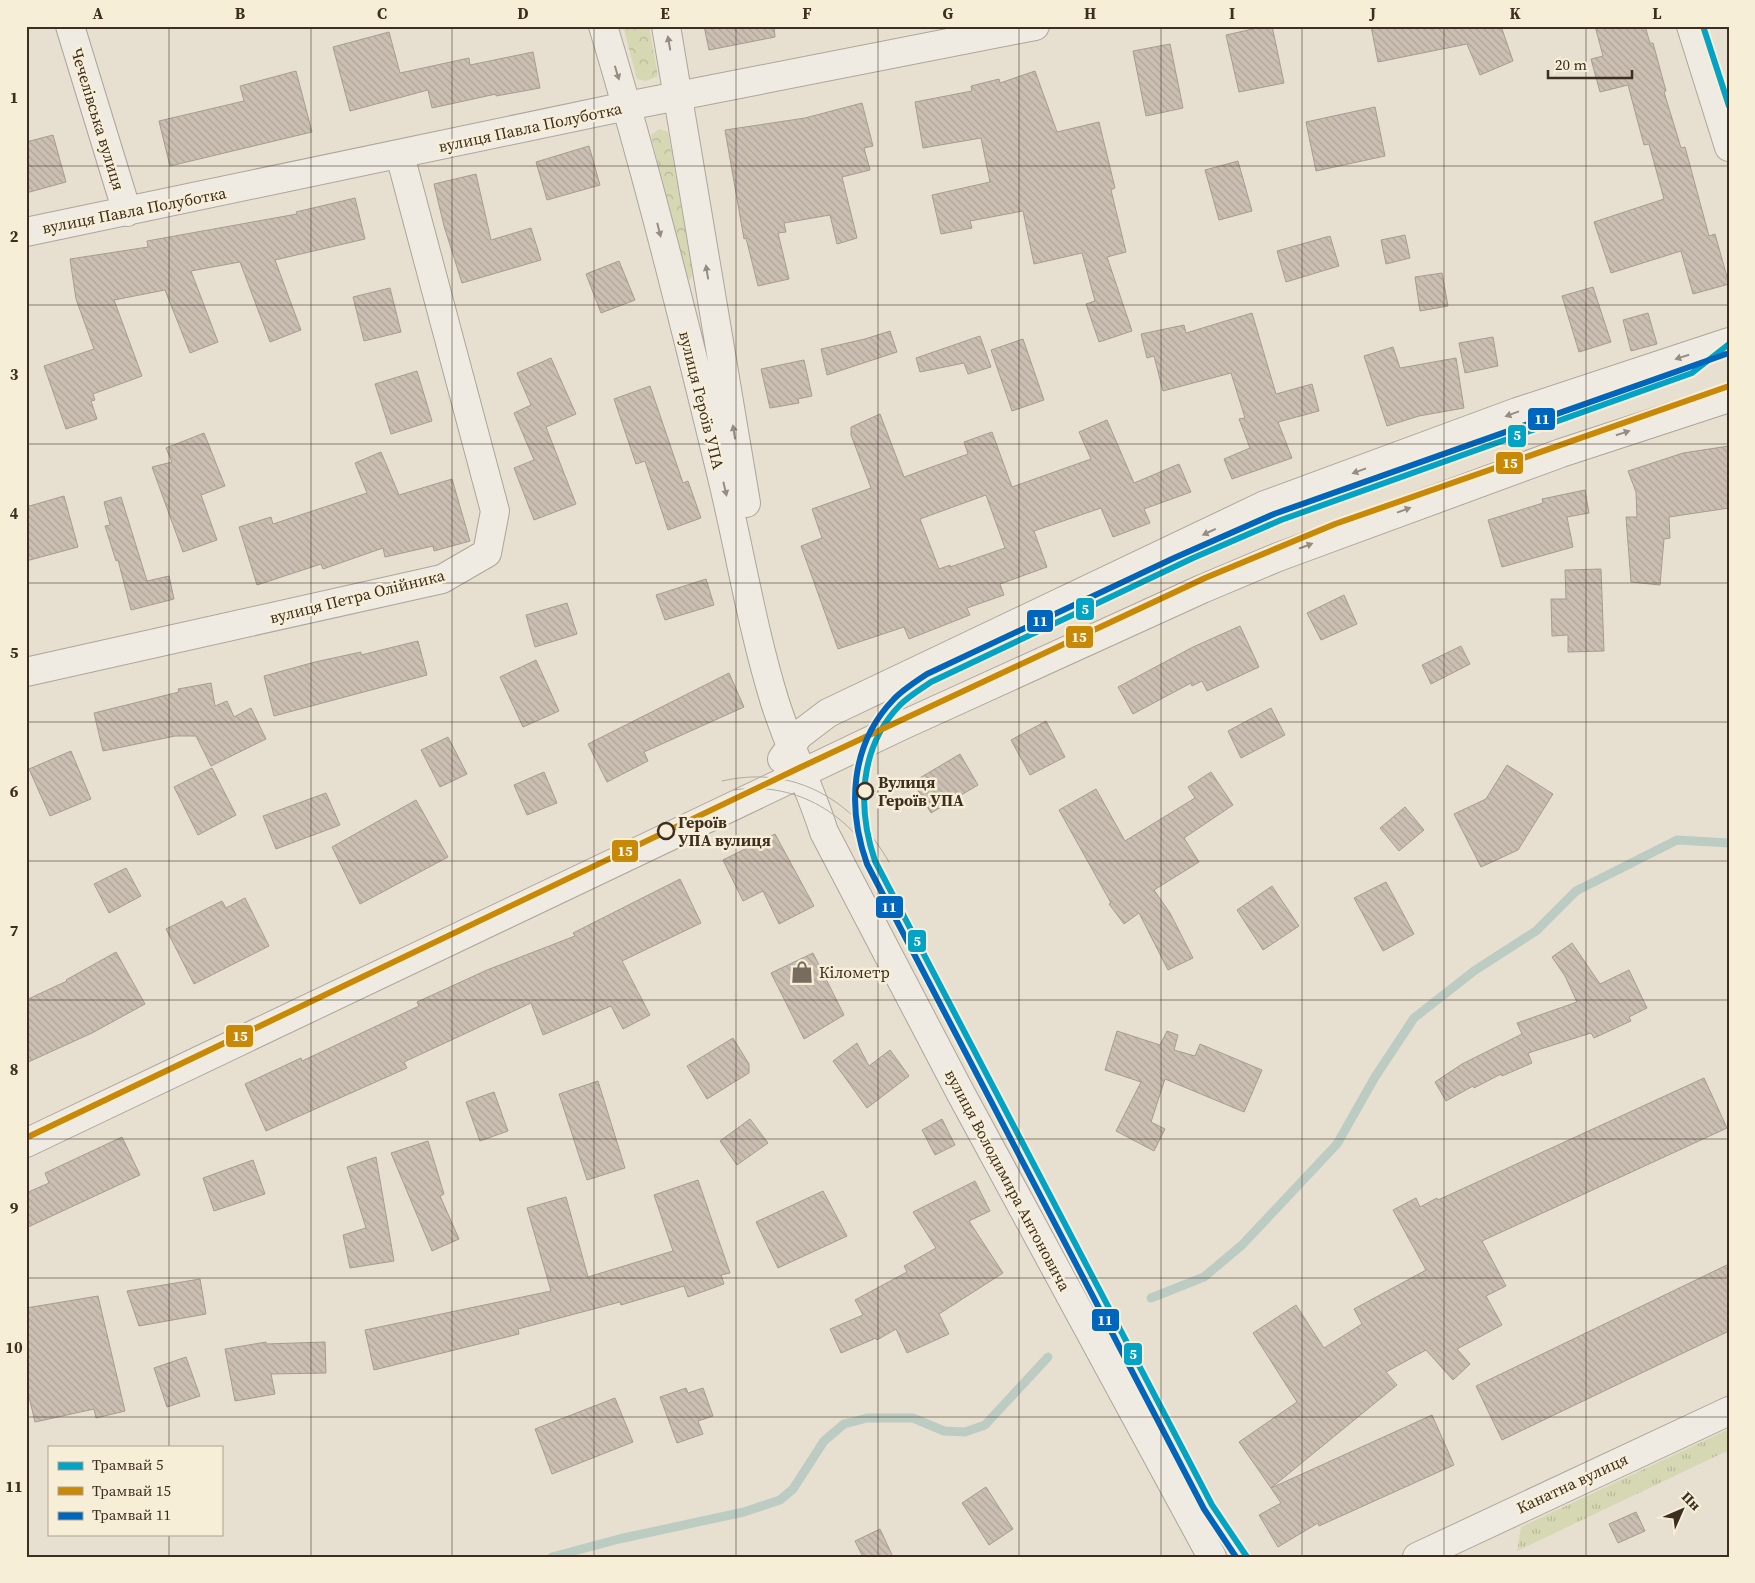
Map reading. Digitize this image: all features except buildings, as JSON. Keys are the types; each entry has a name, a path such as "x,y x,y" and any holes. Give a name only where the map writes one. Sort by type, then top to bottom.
{"street":[{"name":"Чечелівська вулиця","path":"70,26 127,212"},
{"name":"вулиця Героїв УПА","path":"603,26 627,106 720,470 763,660 805,772"},
{"name":"вулиця Героїв УПА","path":"666,26 743,487 775,656 794,742"},
{"name":"вулиця Павла Полуботка","path":"26,232 627,106 1035,26"},
{"path":"1691,26 1729,147"},
{"name":"вулиця Петра Олійника","path":"26,672 442,579 487,553 495,511 400,155"},
{"path":"767,789 773,772 794,742 812,724 856,700 1266,505 1516,412 1729,342"},
{"path":"26,1143 767,789 1202,589 1278,557 1561,453 1729,398"},
{"name":"вулиця Володимира Антоновича","path":"805,772 814,790 814,798 824,832 960,1092 1212,1557"},
{"name":"Канатна вулиця","path":"1417,1557 1729,1411"}],"green space":[{"path":"623,26 649,26 658,76 646,81 637,79"},
{"path":"659,129 668,132 693,275 690,280 685,277 651,135"},
{"path":"1729,1429 1729,1450 1517,1551 1521,1527"}],"waterway":[{"path":"1151,1298 1204,1277 1242,1245 1337,1144 1375,1077 1414,1018 1474,971 1536,931 1576,891 1677,840 1729,843"},
{"path":"552,1557 619,1539 744,1512 780,1500 793,1489 824,1441 844,1424 867,1418 913,1418 944,1431 965,1432 985,1425 1048,1357"}],"tram line":[{"name":"5","path":"1703,26 1729,106"},
{"name":"5","path":"1247,1557 1212,1505 875,861 869,841 864,799 869,759 876,740 886,722 900,705 931,682 1193,558 1281,520 1692,373 1729,344"},
{"name":"11","path":"1236,1557 1204,1509 867,864 861,843 855,799 856,778 868,737 879,718 893,700 927,674 1174,558 1274,514 1726,354"},
{"name":"15","path":"30,1136 799,768 1205,578 1335,524 1729,386"},
{"path":"722,781 749,777 774,778 798,783 820,792 840,805 858,821 875,840 889,862"},
{"path":"734,790 756,788 776,790 796,795 815,803 833,814 849,828 863,843 875,861"}],"place":[{"name":"Вулиця Героїв УПА","path":"865,791"},
{"name":"Героїв УПА вулиця","path":"666,831"},
{"name":"Кілометр","path":"802,972"}]}
